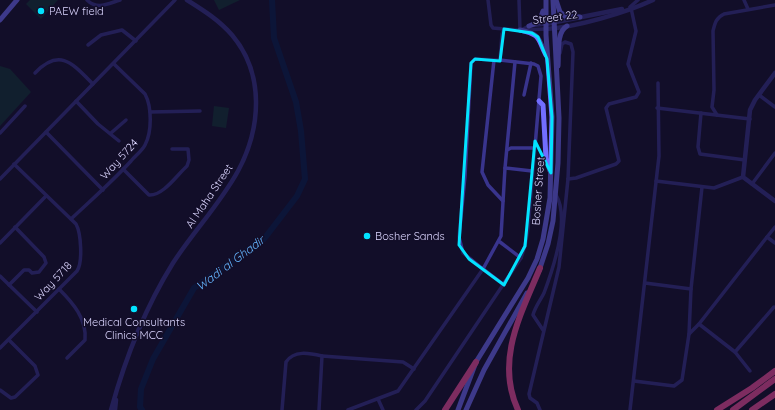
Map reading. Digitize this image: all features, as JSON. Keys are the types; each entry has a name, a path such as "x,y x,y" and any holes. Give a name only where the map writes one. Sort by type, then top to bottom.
{"highway":[{"path":"518,410 510,382 509,365 512,339 540,268"},
{"path":"447,408 476,362"},
{"path":"717,410 752,388 775,371"},
{"path":"733,410 775,379"},
{"path":"752,410 775,394"}],"main road":[{"path":"0,20 17,0"},
{"path":"529,26 535,25 541,19 545,0"},
{"name":"Bosher Street","path":"458,410 476,362 528,278 537,259 547,219 551,173 552,118 547,59 545,0"},
{"path":"554,0 560,12 565,16 580,17"},
{"name":"Bosher Street","path":"466,410 473,392 540,268 548,244 556,195 559,125 553,26 554,0"},
{"path":"556,85 561,31 567,26"},
{"path":"520,30 532,33 538,37 547,59"},
{"path":"539,101 543,105 546,158 551,173"}],"street":[{"path":"87,0 93,5 99,6 120,0"},
{"path":"0,179 175,0"},
{"name":"Al Maha Street","path":"110,410 132,347 152,302 174,262 237,172 249,145 254,123 256,107 255,88 251,69 243,51 232,35 218,22 187,0"},
{"path":"488,0 491,25 493,28 520,30 518,0"},
{"path":"568,179 576,178 616,164 619,161 606,108 609,104 636,97 638,92 628,64 636,31 629,8 638,0"},
{"name":"Street 22","path":"520,30 567,26 653,0"},
{"path":"744,0 748,9"},
{"path":"717,115 712,107 714,90 713,31 718,17 748,9 775,5"},
{"name":"Street 22","path":"553,26 580,17 629,8"},
{"name":"Street 22","path":"520,30 529,26 546,27"},
{"path":"500,60 502,34 504,29"},
{"path":"88,45 101,35 122,30 136,41"},
{"path":"540,410 537,403 530,398 529,394 559,267 568,179 573,52 571,44 565,42 562,44 559,56"},
{"path":"35,73 44,63 62,59 69,61 74,65 93,84"},
{"path":"416,410 425,401 504,285 521,258 527,237 539,101 540,72 538,66 531,64 476,59 471,63 466,176 459,237 462,253 504,285"},
{"path":"494,60 482,172 488,185 503,201"},
{"path":"348,410 398,391 483,269 500,242 506,153 515,62"},
{"name":"Way 5724","path":"71,219 103,190 145,146 148,136 150,112 148,100 145,94 114,64"},
{"path":"524,95 531,64"},
{"path":"743,177 752,105 775,73"},
{"path":"630,410 659,156 657,108 658,83"},
{"path":"759,95 775,107"},
{"path":"76,101 98,124 120,141"},
{"path":"0,133 24,106"},
{"path":"657,108 750,120"},
{"path":"150,112 200,111"},
{"path":"702,113 698,147 700,154 745,160"},
{"path":"111,133 126,120"},
{"path":"46,132 103,190"},
{"path":"506,153 507,150 511,148 534,148"},
{"path":"123,169 149,195 154,195 160,192 187,166 189,160 188,149 172,149"},
{"path":"752,184 775,153"},
{"name":"Way 5718","path":"0,348 77,271 80,264 79,231 71,219 14,164"},
{"path":"505,168 532,171"},
{"path":"656,181 714,188 743,177"},
{"path":"743,177 775,201"},
{"path":"634,381 674,386 682,380 689,334 691,289 702,187"},
{"path":"544,330 533,315 553,267 558,240 561,207 556,195"},
{"path":"0,243 46,196"},
{"path":"8,285 24,270 29,270 32,273 39,272 44,268 46,263 44,257 15,227"},
{"path":"689,334 699,324 775,227"},
{"path":"767,237 775,243"},
{"path":"500,242 521,258"},
{"path":"0,277 37,312"},
{"path":"645,283 691,289"},
{"path":"59,289 78,308 86,333 85,340 67,358"},
{"path":"735,352 774,307"},
{"path":"536,321 546,318"},
{"path":"699,324 735,352 750,371"},
{"path":"0,390 11,398 15,397 38,375 36,366 9,340"},
{"path":"282,410 286,362 289,356 296,353 404,362 414,368"},
{"path":"319,410 322,356"},
{"name":"Al Maha Street","path":"115,410 118,390"},
{"path":"378,399 384,410"}],"highlighted area":[{"path":"504,29 532,33 538,37 547,59 552,117 551,173 535,141 525,246 504,285 469,259 459,245 471,63 475,59 500,61"}],"green space":[{"name":"PAEW field","path":"30,0 58,0 41,19 26,4"},
{"path":"214,0 240,0 219,10"},
{"path":"0,66 10,69 31,92 0,126"},
{"path":"214,106 229,108 226,128 212,126"}],"waterway":[{"name":"Wadi al Ghadir","path":"142,410 140,407 141,389 153,359 194,288 264,239 297,196 305,179 301,131 296,102 274,38 272,0"}],"place":[{"name":"PAEW field","path":"41,11"},
{"name":"Bosher Sands","path":"367,236"},
{"name":"Medical Consultants Clinics MCC","path":"134,309"}]}
